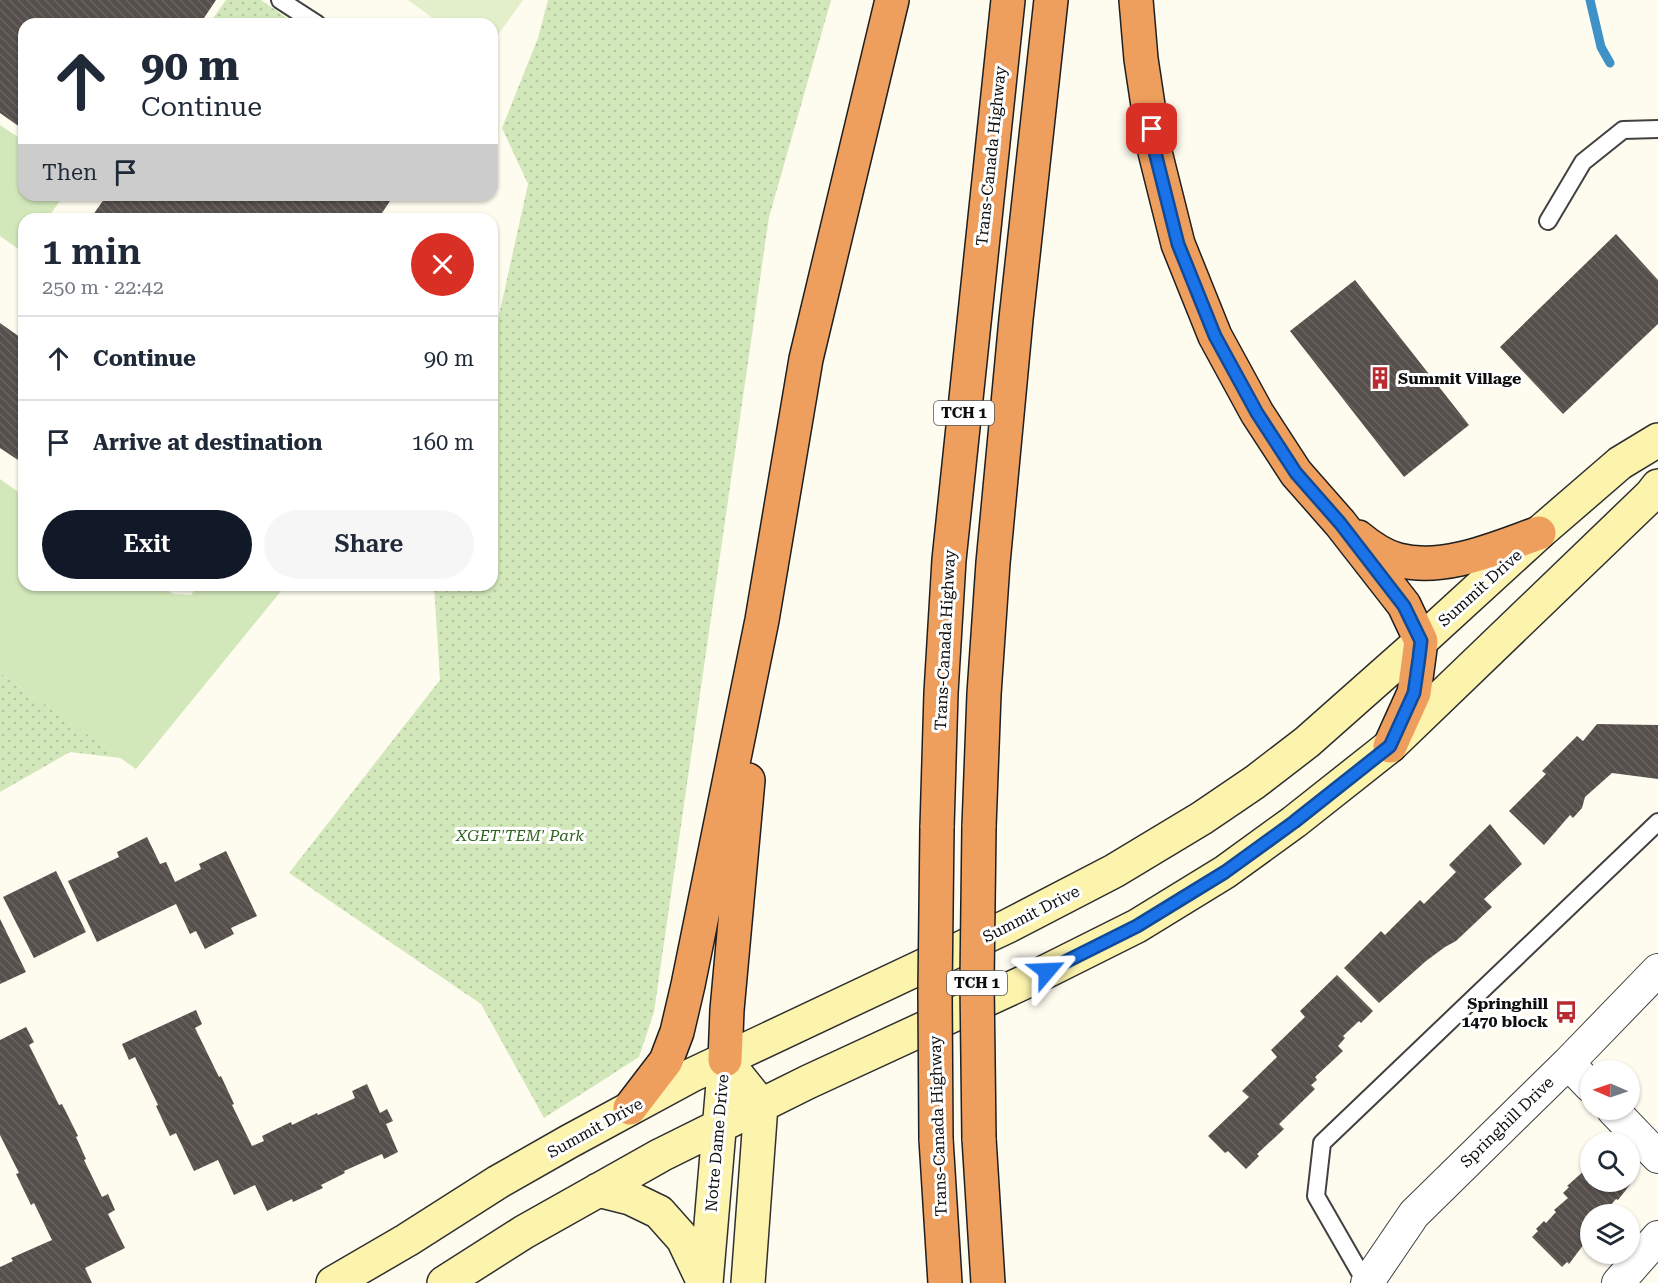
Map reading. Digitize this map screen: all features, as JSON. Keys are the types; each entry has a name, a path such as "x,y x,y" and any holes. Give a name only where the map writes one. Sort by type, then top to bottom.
{"highway":[{"path":"630,1108 666,1060 677,1032 762,620 806,359 892,0"},
{"name":"Trans-Canada Highway","path":"945,1283 936,1139 935,992 941,693 949,560 1008,0"},
{"name":"TCH 1","path":"988,1283 979,1138 977,982 984,694 993,563 1017,308 1051,0"},
{"path":"1136,0 1141,59 1155,152 1178,244 1215,336 1257,413 1296,473 1340,523 1404,606 1421,641 1414,693 1390,746"},
{"path":"1340,523 1373,549 1397,560 1424,565 1474,556 1539,533"},
{"path":"724,1060 762,620"}],"main road":[{"name":"Summit Drive","path":"333,1283 407,1240 498,1182 630,1108 692,1075 1008,926 1124,865 1202,818 1255,782 1307,742 1620,463 1658,440"},
{"path":"444,1283 524,1232 661,1155 808,1082 1029,980 1137,926 1225,872 1294,822 1390,746 1652,495 1658,486"},
{"name":"Notre Dame Drive","path":"724,1060 761,1105"},
{"name":"Notre Dame Drive","path":"705,1283 724,1060"},
{"path":"748,1283 761,1105"},
{"path":"598,1190 630,1198 659,1212 683,1239 705,1283"}],"street":[{"name":"Springhill Drive","path":"1367,1283 1414,1214 1568,1063 1658,970"},
{"path":"1568,1063 1580,1076"},
{"path":"1623,1120 1658,1157"},
{"path":"1618,1283 1658,1237"}],"lane":[{"path":"280,0 308,18"},
{"path":"1548,220 1583,162 1623,130 1658,129"},
{"path":"1367,1283 1316,1196 1322,1143 1658,822"}],"green space":[{"path":"226,0 261,0 286,18 213,18"},
{"path":"408,0 523,0 498,35 498,18 433,18"},
{"name":"XGET'TEM' Park","path":"548,0 831,0 769,217 654,1012 639,1057 544,1118 481,1004 289,873 440,680 434,591 498,591 498,320 528,184 502,128 538,38"},
{"path":"0,125 18,137 18,201 60,201 51,213 18,213 18,249 0,236"},
{"path":"0,479 18,492 18,591 168,591 173,594 191,595 194,591 281,591 136,769 0,673"},
{"path":"0,673 121,758 70,752 0,792"}],"building":[{"path":"0,0 216,0 204,18 18,18 18,126 0,113"},
{"path":"103,201 390,201 382,213 94,213"},
{"name":"Summit Village","path":"1616,234 1658,280 1658,324 1563,414 1500,347"},
{"name":"Summit Village","path":"1355,280 1469,425 1404,477 1290,331"},
{"path":"0,323 18,336 18,460 0,448"},
{"path":"1597,724 1658,725 1658,779 1612,773 1585,797 1582,808 1573,818 1570,815 1544,845 1509,811 1546,774 1542,771 1577,736 1583,741"},
{"path":"1490,824 1522,864 1484,899 1492,907 1456,941 1426,961 1379,1003 1344,968 1381,931 1385,935 1420,900 1424,904 1456,872 1449,865"},
{"path":"147,837 160,864 166,862 175,882 201,869 199,864 226,851 257,916 231,928 234,934 205,949 196,931 190,934 176,904 97,942 68,881 119,857 117,852"},
{"path":"56,871 86,932 34,958 3,897"},
{"path":"0,919 26,972 0,984"},
{"path":"1337,975 1373,1011 1343,1036 1345,1038 1338,1046 1343,1051 1315,1077 1317,1080 1311,1085 1315,1089 1279,1124 1284,1129 1257,1154 1259,1156 1246,1169 1208,1136 1249,1097 1242,1091 1277,1057 1271,1050 1305,1017 1300,1011"},
{"path":"196,1010 202,1024 195,1028 219,1077 221,1076 252,1146 264,1141 262,1136 291,1122 292,1125 355,1098 352,1091 367,1084 380,1113 387,1109 393,1121 386,1124 398,1152 384,1159 382,1154 344,1171 345,1173 321,1185 323,1188 267,1211 255,1185 234,1195 218,1160 194,1171 176,1133 170,1136 135,1057 129,1060 122,1044"},
{"path":"26,1027 34,1042 29,1045 59,1105 62,1104 78,1136 76,1137 86,1159 84,1160 102,1197 108,1194 115,1210 108,1214 125,1248 85,1268 92,1283 0,1283 0,1267 13,1261 11,1258 52,1240 34,1203 31,1205 16,1174 19,1173 0,1135 0,1040"},
{"path":"1580,1174 1580,1192 1624,1192 1612,1204 1580,1204 1580,1249 1569,1264 1567,1262 1562,1267 1532,1237 1538,1231 1536,1229 1544,1221 1546,1223 1556,1212 1554,1210 1568,1198 1563,1193 1569,1187 1567,1186"}],"waterway":[{"path":"1590,0 1601,47 1610,63"}],"place":[{"name":"Summit Village","path":"1380,378"},
{"name":"Springhill 1470 block","path":"1566,1012"}],"route":[{"path":"1047,971 1137,926 1225,872 1294,822 1390,746 1414,693 1419,658 1421,641 1404,606 1340,523 1296,473 1257,413 1215,336 1178,244 1155,152 1152,129"}]}
